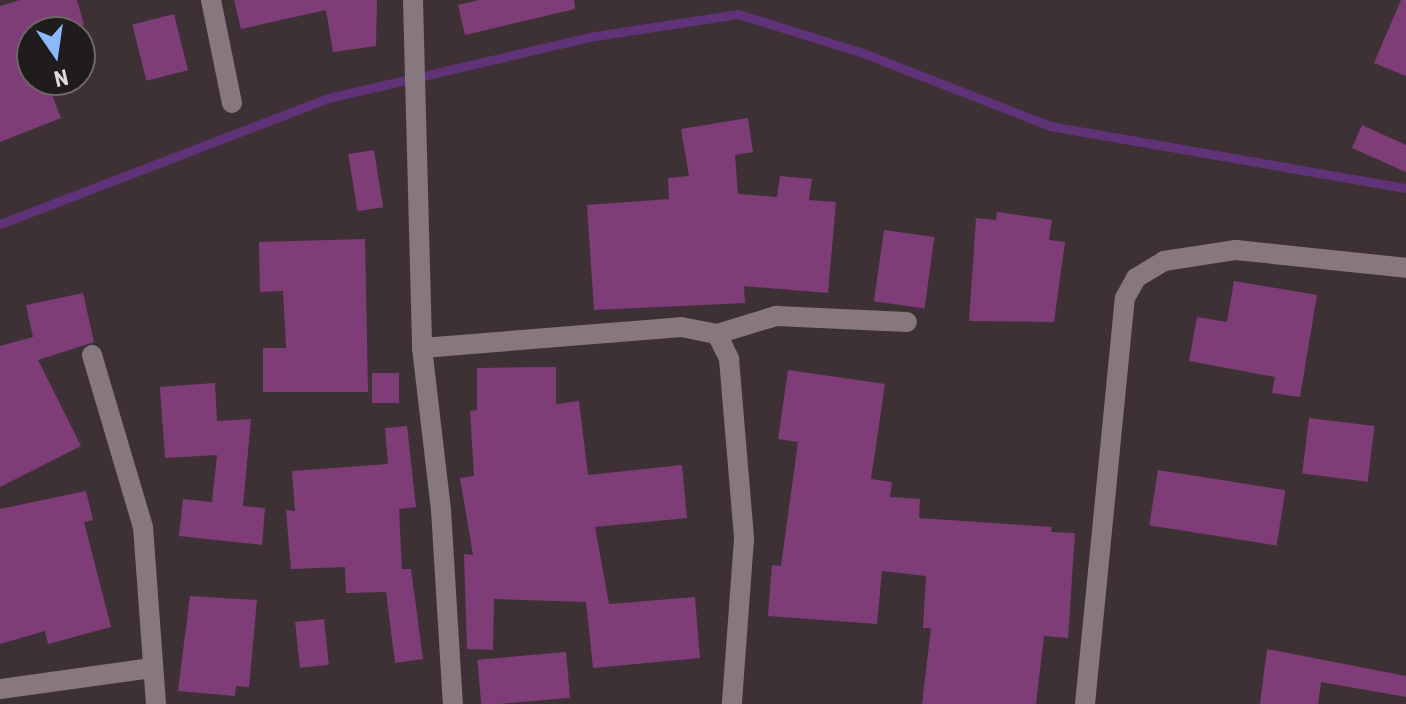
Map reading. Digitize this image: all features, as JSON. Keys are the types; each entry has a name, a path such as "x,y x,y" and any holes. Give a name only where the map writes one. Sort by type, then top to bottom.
{"street":[{"path":"211,0 232,103"},
{"path":"413,0 410,56 422,348 441,510 453,704"},
{"path":"1085,704 1125,298 1136,278 1164,261 1236,250 1406,268"},
{"path":"422,348 681,327 717,334 776,316 907,322"},
{"path":"717,334 729,359 744,539 732,704"},
{"path":"92,355 143,527 156,704"},
{"path":"0,689 152,668"}],"building":[{"path":"20,0 77,0 81,16 16,16 16,96 52,96 61,118 0,142 0,6"},
{"path":"234,0 377,0 376,46 333,52 326,10 241,29"},
{"path":"479,0 574,0 575,9 465,35 458,5"},
{"path":"1401,0 1406,0 1406,76 1374,63"},
{"path":"174,14 188,70 146,81 132,24"},
{"path":"748,118 753,152 735,155 738,194 777,197 780,176 812,179 809,200 836,202 828,293 744,286 745,303 594,310 587,205 669,199 668,178 689,176 681,129"},
{"path":"1362,125 1406,145 1406,172 1352,148"},
{"path":"374,150 383,207 357,211 348,154"},
{"path":"997,212 1052,220 1049,240 1065,242 1054,322 969,321 976,218 996,220"},
{"path":"884,230 935,237 924,308 874,301"},
{"path":"365,239 368,392 263,392 263,348 286,348 283,291 260,292 259,242"},
{"path":"1234,281 1317,295 1300,397 1272,393 1275,377 1189,361 1197,317 1227,322"},
{"path":"83,293 94,342 38,360 81,446 0,487 0,346 33,337 26,305"},
{"path":"556,367 556,404 579,401 588,475 682,465 687,518 595,527 609,604 695,597 700,658 593,668 586,602 494,599 493,650 467,649 464,554 473,555 460,478 474,476 470,411 477,410 477,368"},
{"path":"788,370 885,384 871,479 892,482 890,497 920,499 919,518 1052,527 1051,532 1075,533 1068,638 1044,636 1036,704 922,704 931,628 923,628 926,576 882,571 877,624 768,616 772,565 781,566 798,442 778,439"},
{"path":"372,373 399,373 399,403 372,403"},
{"path":"215,383 217,421 251,419 243,506 265,508 262,545 179,536 183,499 212,502 217,455 165,458 160,387"},
{"path":"1309,418 1375,426 1368,482 1302,474"},
{"path":"407,426 416,507 399,509 402,569 411,569 423,659 395,663 386,592 346,593 345,567 291,569 286,510 295,511 292,471 388,464 385,428"},
{"path":"1158,470 1285,490 1277,545 1149,525"},
{"path":"86,491 93,520 84,522 111,627 48,644 45,631 0,644 0,509"},
{"path":"190,596 257,600 249,687 236,686 235,696 178,691"},
{"path":"324,619 329,665 300,668 295,622"},
{"path":"1267,649 1406,676 1406,697 1321,682 1318,704 1260,704"},
{"path":"566,652 570,698 481,704 477,660"}],"waterway":[{"path":"0,224 328,98 595,36 738,14 863,53 1050,126 1406,188"}]}
